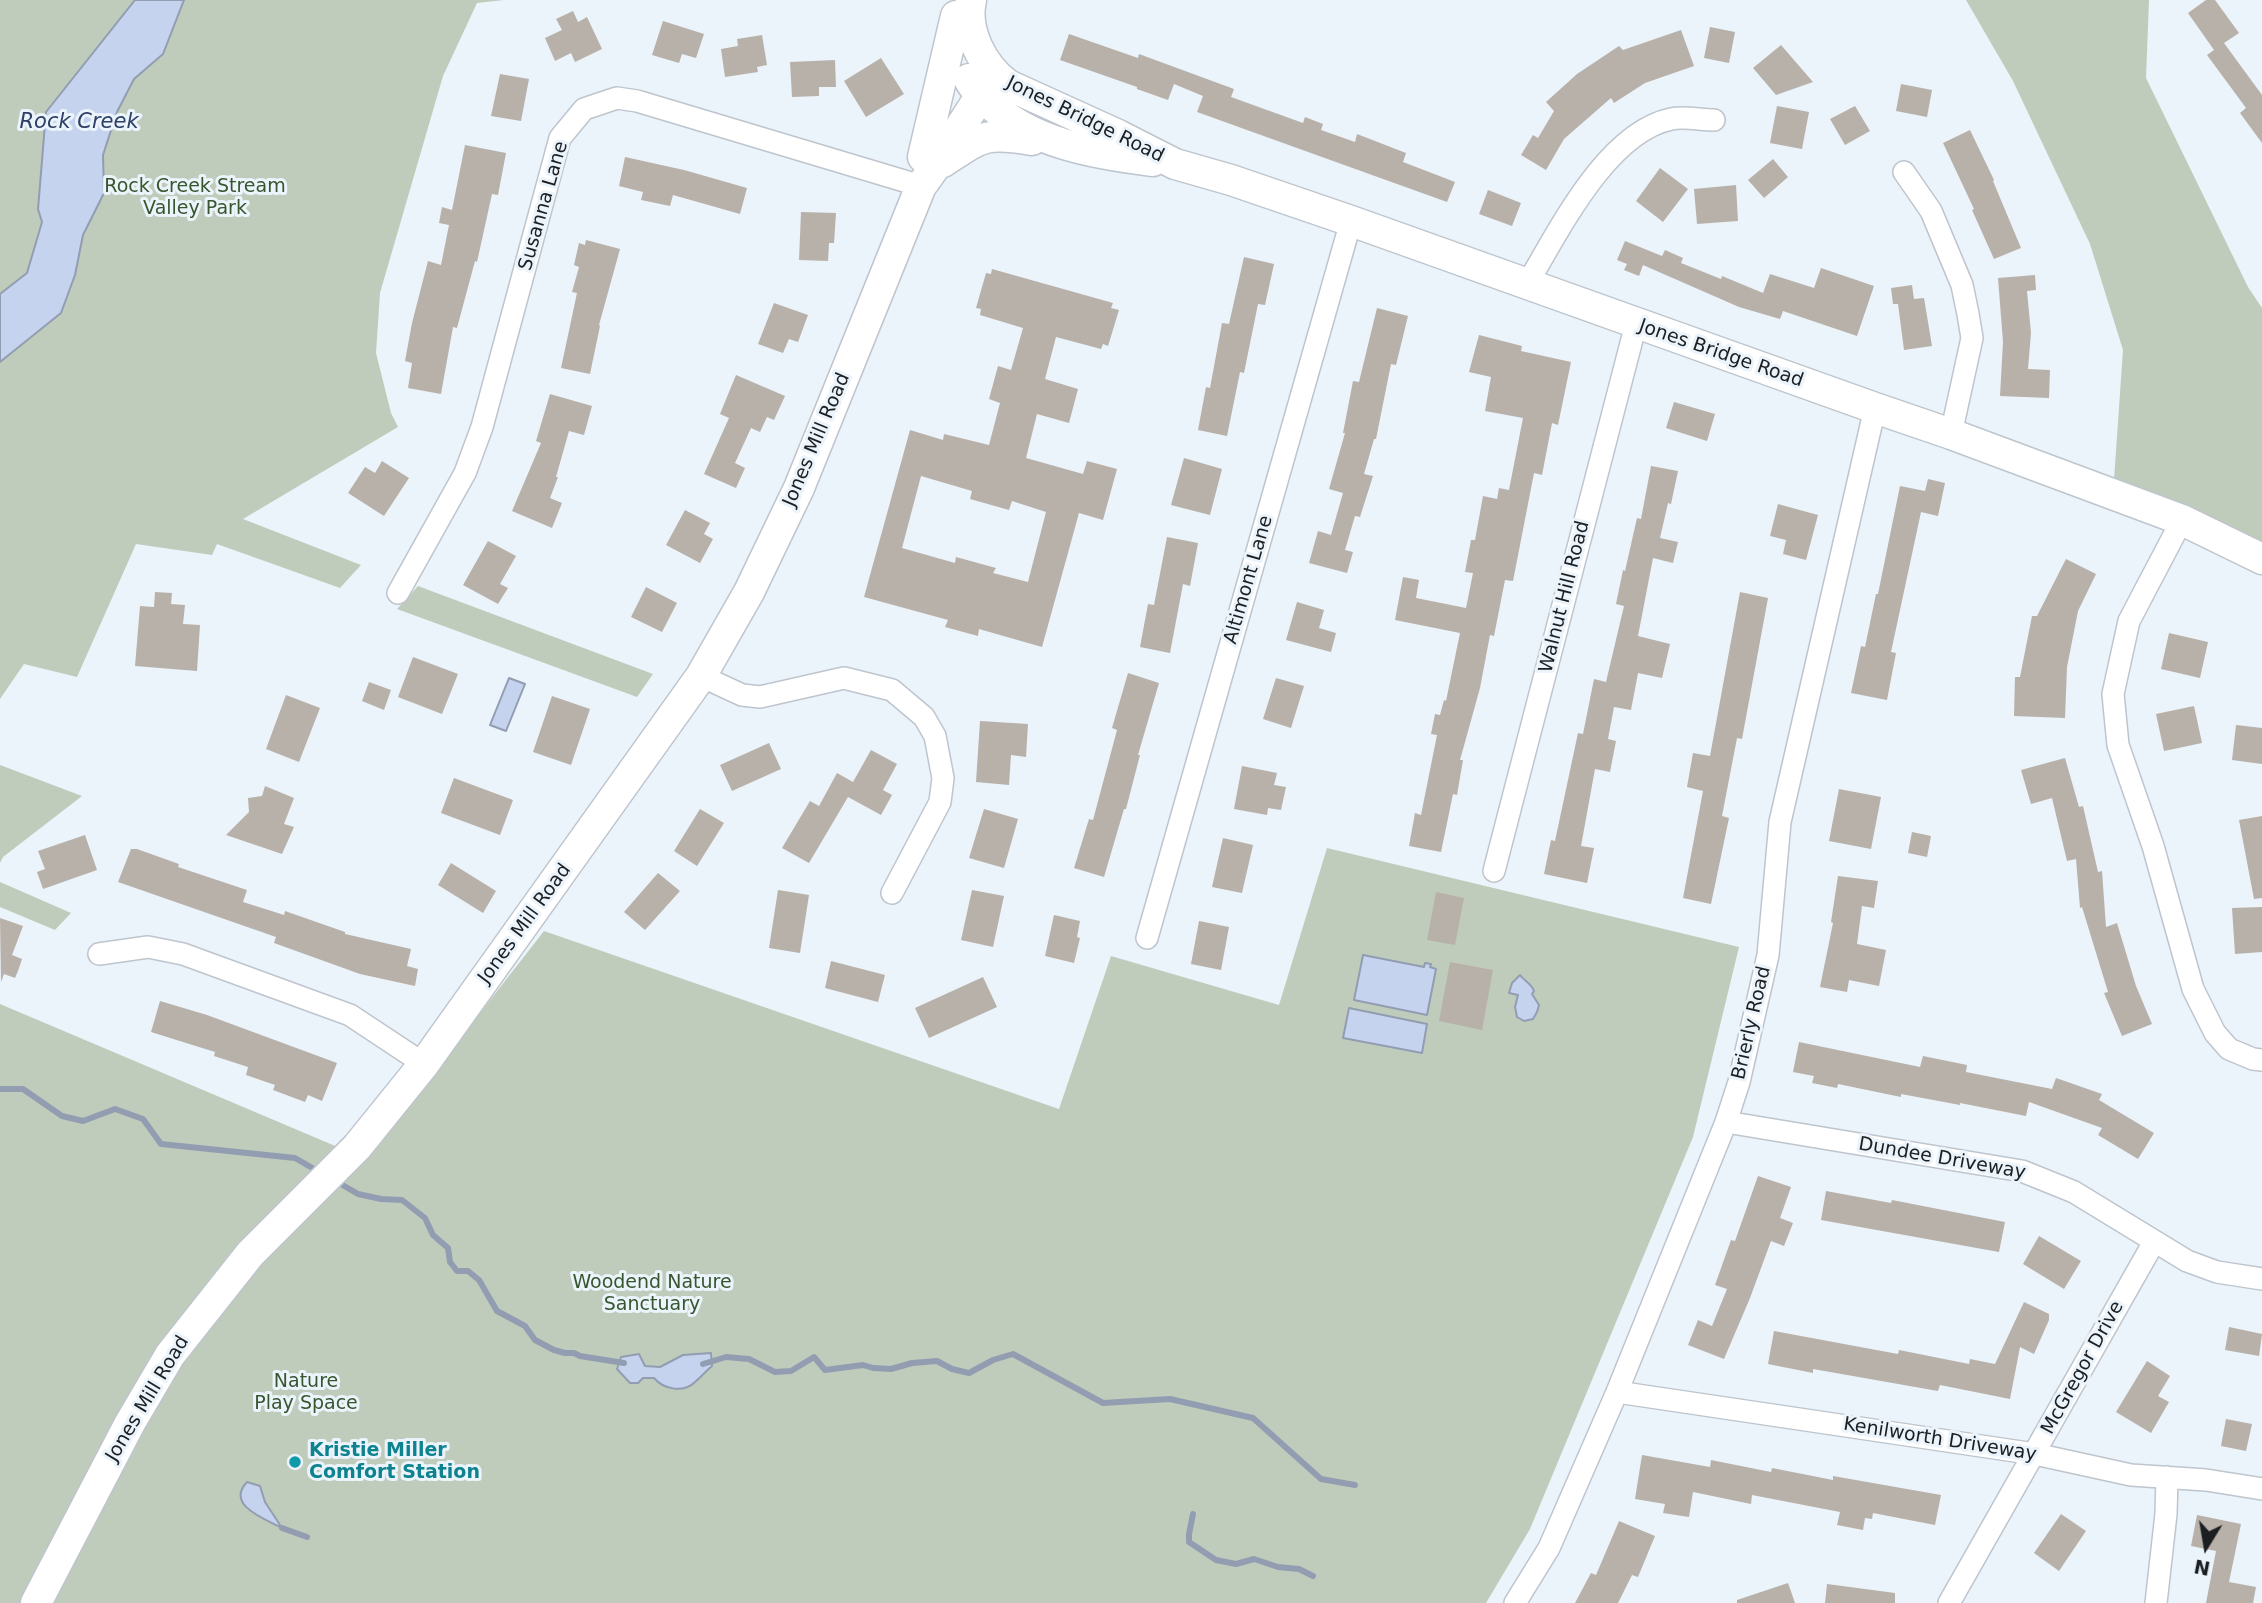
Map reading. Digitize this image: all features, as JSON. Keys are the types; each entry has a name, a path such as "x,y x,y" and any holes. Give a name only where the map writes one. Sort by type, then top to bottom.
{"main road":[{"path":"962,5 960,54 981,86"},
{"path":"927,170 962,5"},
{"name":"Jones Bridge Road","path":"981,86 1007,85 1175,164"},
{"name":"Jones Bridge Road","path":"981,86 1005,118 1071,147 1125,158 1175,164 1351,221 1636,324 1951,433 2182,520 2262,559"},
{"name":"Jones Mill Road","path":"36,1603 130,1423 170,1354 250,1254 357,1147 424,1064 701,676 749,592 799,488 927,170 981,86"},
{"path":"927,170 979,138 996,135 1071,147"}],"street":[{"name":"Susanna Lane","path":"398,593 465,473 482,427 560,138 584,109 617,98 637,101 927,170"},
{"path":"1527,284 1584,190 1621,147 1652,125 1674,118 1714,120"},
{"path":"1904,172 1931,211 1962,285 1969,314 1972,338 1951,433"},
{"name":"Altimont Lane","path":"1147,938 1351,221"},
{"name":"Walnut Hill Road","path":"1494,871 1636,324"},
{"name":"Brierly Road","path":"1516,1603 1549,1548 1617,1392 1726,1122 1739,1082 1769,955 1780,822 1875,408"},
{"path":"2182,520 2129,621 2113,694 2118,745 2153,846 2193,989 2216,1032 2230,1049 2262,1060"},
{"path":"701,676 742,695 760,697 844,678 892,690 924,717 934,736 943,778 940,802 892,892"},
{"path":"99,954 148,947 183,954 350,1015 424,1064"},
{"name":"Dundee Driveway","path":"1726,1122 2022,1171 2074,1192 2187,1261 2217,1272 2262,1279"},
{"name":"McGregor Drive","path":"1949,1603 2154,1242"},
{"name":"Kenilworth Driveway","path":"1617,1392 2035,1454 2131,1475 2262,1489"},
{"path":"2156,1603 2166,1514 2167,1477"}],"green space":[{"name":"Rock Creek Stream Valley Park","path":"0,0 504,0 477,3 443,76 380,293 376,353 391,413 398,427 243,519 361,565 340,588 217,544 212,555 136,544 77,677 24,664 0,699"},
{"path":"1966,0 2149,0 2146,78 2248,287 2262,308 2262,559 2113,494 2123,350 2090,244 2013,81"},
{"path":"418,586 653,674 637,697 397,609"},
{"path":"0,765 82,796 3,857 0,863"},
{"name":"Woodend Nature Sanctuary","path":"1327,848 1739,947 1693,1137 1530,1529 1486,1603 0,1603 0,1004 366,1159 544,931 1059,1109 1111,956 1279,1005"},
{"path":"0,882 71,913 55,930 0,907"}],"water":[{"name":"Rock Creek","path":"135,0 184,0 163,54 134,79 117,112 103,155 104,193 83,235 75,275 61,313 0,362 0,294 27,273 42,222 38,209 46,112"},
{"path":"509,678 525,684 506,731 490,725"},
{"path":"1363,955 1424,967 1425,963 1431,964 1430,967 1436,969 1427,1015 1354,1000"},
{"path":"1520,975 1533,988 1532,994 1539,1005 1533,1019 1524,1021 1517,1017 1515,1007 1518,995 1509,993 1512,983"},
{"path":"1349,1008 1427,1024 1422,1053 1343,1038"},
{"path":"711,1353 712,1366 690,1385 680,1389 663,1385 654,1378 643,1378 638,1383 630,1383 617,1369 621,1357 639,1354 645,1366 660,1367 683,1355"},
{"path":"247,1482 260,1486 265,1502 282,1528 258,1516 244,1504 241,1490"}],"building":[{"path":"2206,0 2215,0 2239,33 2224,43 2262,95 2262,143 2240,113 2246,108 2207,55 2214,50 2188,13"},
{"path":"573,11 578,22 587,17 602,49 575,62 571,53 555,61 545,38 562,30 556,19"},
{"path":"663,21 704,34 696,58 682,54 679,63 652,55"},
{"path":"1710,27 1735,32 1729,63 1704,58"},
{"path":"1681,30 1694,66 1645,83 1614,103 1611,98 1564,139 1546,170 1521,155 1533,135 1538,138 1554,111 1546,102 1577,74 1619,46 1623,50"},
{"path":"1069,34 1138,58 1139,54 1234,89 1231,97 1303,123 1305,117 1323,124 1321,130 1355,142 1357,134 1406,153 1403,162 1455,182 1447,202 1197,112 1203,96 1174,84 1168,100 1060,60"},
{"path":"762,35 767,65 757,67 758,72 725,77 721,49 738,46 737,39"},
{"path":"1781,45 1813,82 1776,95 1753,68"},
{"path":"881,58 904,94 866,117 844,81"},
{"path":"835,60 836,87 819,87 819,96 792,97 790,62"},
{"path":"500,74 529,79 521,121 491,116"},
{"path":"1901,84 1932,90 1927,117 1896,111"},
{"path":"1777,106 1809,112 1802,149 1770,143"},
{"path":"1855,106 1870,131 1845,145 1830,119"},
{"path":"1970,130 1994,180 2021,248 1994,259 1943,143"},
{"path":"465,145 506,153 498,195 492,194 477,262 475,261 457,328 453,327 441,394 408,388 412,363 405,361 428,261 441,265 449,225 439,223 442,207 452,210"},
{"path":"625,157 747,188 740,214 673,195 670,206 641,200 643,192 619,186"},
{"path":"1773,159 1788,177 1764,198 1748,180"},
{"path":"1660,168 1688,189 1663,222 1636,201"},
{"path":"1736,185 1738,221 1697,224 1694,189"},
{"path":"1488,190 1521,203 1512,226 1479,214"},
{"path":"801,212 836,213 834,243 829,243 828,261 799,260"},
{"path":"586,240 620,249 599,325 590,374 561,368 577,293 572,292 579,267 574,265 579,243 585,245"},
{"path":"1625,241 1662,256 1665,250 1683,258 1681,263 1763,293 1770,274 1814,288 1821,268 1874,286 1857,336 1783,311 1780,319 1739,307 1643,265 1639,276 1624,270 1627,264 1617,260"},
{"path":"1244,257 1274,264 1265,305 1258,304 1244,373 1240,372 1227,436 1198,430 1206,387 1210,388 1222,323 1229,324"},
{"path":"992,269 1113,303 1111,308 1119,310 1108,346 1103,344 1101,349 1056,337 1045,379 1078,389 1069,423 1037,414 1026,458 1083,474 1087,461 1117,469 1103,520 1079,513 1042,647 979,629 978,636 945,627 948,620 864,597 910,430 943,440 944,434 989,445 1000,403 989,399 998,366 1011,370 1023,328 980,315 981,309 976,308 986,273 991,274","holes":["921,476 972,491 970,499 1009,510 1012,501 1046,512 1028,582 993,573 996,568 956,557 955,563 902,548"]},
{"path":"2035,275 2036,290 2027,291 2031,333 2028,369 2050,370 2049,398 2000,396 2003,342 1998,278"},
{"path":"1912,285 1914,299 1924,298 1932,346 1904,350 1898,304 1893,304 1891,288"},
{"path":"774,303 808,315 798,342 789,339 783,353 758,344"},
{"path":"1377,308 1408,316 1396,365 1391,364 1376,439 1364,474 1373,476 1360,517 1355,516 1345,550 1353,552 1347,573 1309,563 1318,531 1331,535 1343,493 1329,489 1345,433 1353,381 1359,382"},
{"path":"1479,335 1522,346 1521,351 1571,362 1558,425 1552,423 1542,475 1534,473 1513,581 1505,580 1494,636 1490,635 1480,688 1460,760 1463,760 1457,795 1453,794 1441,852 1409,846 1415,813 1421,815 1437,735 1431,734 1435,714 1440,715 1444,700 1446,701 1460,633 1395,620 1403,577 1419,580 1416,598 1466,608 1473,573 1465,572 1471,540 1475,540 1483,496 1497,499 1499,488 1509,490 1523,418 1485,411 1491,377 1469,372"},
{"path":"736,375 785,396 774,420 767,417 760,432 751,428 735,463 745,468 736,488 704,474 729,418 720,414"},
{"path":"550,394 592,406 584,435 569,431 550,498 562,503 552,528 512,511 541,443 536,441"},
{"path":"1674,402 1715,414 1707,441 1666,428"},
{"path":"1184,458 1222,469 1210,515 1171,505"},
{"path":"382,461 409,478 384,516 348,493 365,467 375,473"},
{"path":"1651,466 1678,471 1660,538 1678,542 1673,563 1653,558 1638,636 1670,644 1662,678 1638,673 1631,710 1614,707 1608,739 1616,741 1610,772 1595,769 1581,846 1594,848 1587,883 1544,874 1551,840 1555,841 1578,733 1583,734 1594,679 1606,682 1624,606 1616,604 1623,570 1625,571 1637,518 1641,519"},
{"path":"1928,479 1945,483 1938,516 1921,512 1891,652 1896,653 1887,700 1851,693 1861,646 1865,647 1878,594 1900,486 1925,491"},
{"path":"1778,504 1818,515 1806,560 1783,554 1786,540 1770,536"},
{"path":"685,510 710,523 704,534 713,539 700,563 666,545"},
{"path":"1167,537 1198,543 1190,586 1183,584 1170,653 1140,647 1148,604 1154,605"},
{"path":"488,541 516,556 500,584 508,588 498,604 463,585"},
{"path":"2066,559 2096,574 2078,611 2067,667 2065,718 2014,716 2015,677 2020,677 2032,616 2037,616"},
{"path":"646,587 677,603 662,632 631,617"},
{"path":"155,592 172,593 171,604 185,605 183,624 200,625 197,671 135,666 140,606 154,607"},
{"path":"1740,592 1768,598 1742,739 1737,738 1722,816 1729,818 1711,904 1683,898 1703,791 1687,787 1693,753 1710,756"},
{"path":"1297,602 1324,610 1319,628 1336,633 1331,652 1286,640"},
{"path":"2169,633 2208,642 2200,678 2161,669"},
{"path":"413,657 458,674 442,714 398,697"},
{"path":"1128,673 1159,683 1126,809 1104,877 1074,868 1089,819 1093,820 1117,730 1112,728"},
{"path":"1276,678 1304,686 1291,728 1263,719"},
{"path":"369,682 391,690 384,710 362,701"},
{"path":"286,695 320,708 299,762 266,749"},
{"path":"552,696 590,709 571,765 533,752"},
{"path":"2194,706 2202,743 2164,751 2156,714"},
{"path":"980,721 1028,724 1026,757 1011,755 1009,785 976,782"},
{"path":"2236,725 2262,728 2262,764 2232,760"},
{"path":"769,743 781,769 732,791 720,765"},
{"path":"871,750 897,764 883,790 892,795 881,815 848,797 809,863 782,848 810,801 819,806 837,773 853,782"},
{"path":"2065,758 2079,807 2083,806 2098,872 2102,871 2106,927 2117,923 2136,986 2152,1024 2122,1036 2104,993 2108,992 2082,907 2080,908 2076,859 2067,861 2052,798 2031,804 2021,770"},
{"path":"1242,766 1277,773 1274,785 1286,787 1281,810 1268,808 1267,815 1234,809"},
{"path":"454,778 513,800 500,835 441,813"},
{"path":"265,786 294,798 284,824 294,827 282,854 226,835 249,812 248,798 262,796"},
{"path":"1839,789 1881,797 1871,849 1829,841"},
{"path":"700,809 724,823 697,866 674,851"},
{"path":"984,809 1018,819 1004,868 969,858"},
{"path":"2262,816 2262,898 2254,899 2239,820"},
{"path":"1912,832 1931,836 1927,857 1908,853"},
{"path":"85,835 97,870 43,889 37,872 45,869 38,851"},
{"path":"1223,838 1253,845 1242,893 1212,887"},
{"path":"131,849 247,890 243,902 284,915 285,911 345,934 411,949 407,966 418,969 415,986 360,974 274,943 276,937 118,882"},
{"path":"451,863 496,891 483,913 438,885"},
{"path":"658,873 680,891 645,930 624,912"},
{"path":"1838,876 1878,881 1874,908 1862,906 1857,944 1886,950 1879,986 1849,980 1847,992 1820,987 1833,923"},
{"path":"778,890 809,895 800,953 769,948"},
{"path":"972,890 1004,896 993,947 961,940"},
{"path":"1436,892 1464,898 1455,945 1427,940"},
{"path":"2262,907 2262,952 2235,954 2232,908"},
{"path":"1054,915 1080,921 1077,937 1080,938 1074,963 1045,956"},
{"path":"0,918 23,926 12,955 22,959 18,971 15,978 4,974 1,982"},
{"path":"1199,921 1229,927 1221,970 1191,964"},
{"path":"831,961 885,975 878,1002 825,988"},
{"path":"1450,962 1493,970 1482,1030 1439,1021"},
{"path":"983,977 997,1007 929,1038 915,1008"},
{"path":"160,1001 207,1015 337,1063 322,1101 308,1095 305,1102 273,1090 275,1085 246,1075 248,1067 214,1056 215,1052 151,1032"},
{"path":"1799,1042 1920,1067 1923,1056 1967,1065 1966,1072 2052,1089 2056,1078 2102,1094 2099,1100 2154,1133 2138,1159 2098,1135 2102,1128 2029,1102 2026,1116 1901,1094 1901,1097 1838,1084 1837,1088 1812,1083 1814,1076 1793,1072"},
{"path":"1758,1176 1791,1187 1780,1218 1793,1223 1784,1246 1771,1241 1724,1359 1688,1345 1698,1320 1712,1326 1727,1289 1715,1285 1731,1240 1735,1241"},
{"path":"1826,1191 1891,1203 1892,1200 2005,1222 1999,1252 1821,1220"},
{"path":"2039,1236 2081,1261 2064,1289 2023,1264"},
{"path":"2024,1302 2049,1314 2049,1320 2034,1354 2020,1347 2010,1399 1940,1385 1938,1391 1813,1369 1813,1373 1768,1364 1774,1331 1898,1354 1899,1350 1969,1364 1970,1359 1995,1364"},
{"path":"2229,1327 2262,1334 2259,1356 2225,1350"},
{"path":"2147,1361 2170,1376 2158,1396 2169,1402 2151,1433 2116,1412"},
{"path":"2226,1419 2252,1424 2246,1451 2221,1446"},
{"path":"1642,1455 1710,1467 1711,1460 1771,1472 1772,1468 1833,1480 1833,1476 1941,1495 1935,1525 1873,1513 1872,1519 1865,1518 1863,1530 1837,1525 1840,1512 1752,1495 1751,1504 1693,1492 1689,1517 1663,1513 1665,1504 1635,1499"},
{"path":"2061,1514 2086,1531 2059,1571 2034,1553"},
{"path":"2197,1515 2241,1524 2229,1582 2256,1587 2253,1603 2206,1603 2216,1551 2191,1546"},
{"path":"1619,1521 1655,1536 1638,1577 1632,1575 1618,1603 1575,1603 1591,1573 1596,1575"},
{"path":"1788,1583 1795,1603 1737,1603 1737,1600"},
{"path":"1827,1584 1895,1593 1895,1603 1825,1603"}],"waterway":[{"path":"0,1089 23,1089 62,1116 83,1121 115,1109 143,1119 161,1144 295,1158 321,1173"},
{"path":"334,1180 358,1194 402,1200 425,1218 433,1235 448,1248 450,1262 457,1271 468,1271 479,1280 497,1311 525,1326 535,1340 565,1353 624,1363"},
{"path":"703,1364 726,1357 749,1359 775,1372 791,1371 814,1357 825,1370 863,1365 891,1369 912,1363 937,1361 952,1369 969,1373 993,1360 1013,1354 1103,1403 1170,1399 1253,1418 1321,1479 1355,1485"},
{"path":"1193,1514 1189,1542 1216,1560 1236,1564 1254,1559 1278,1567 1299,1569 1313,1576"},
{"path":"282,1528 307,1537"}],"place":[{"name":"Kristie Miller Comfort Station","path":"295,1462"}],"park label":[{"name":"Nature Play Space","path":"306,1393"}]}
